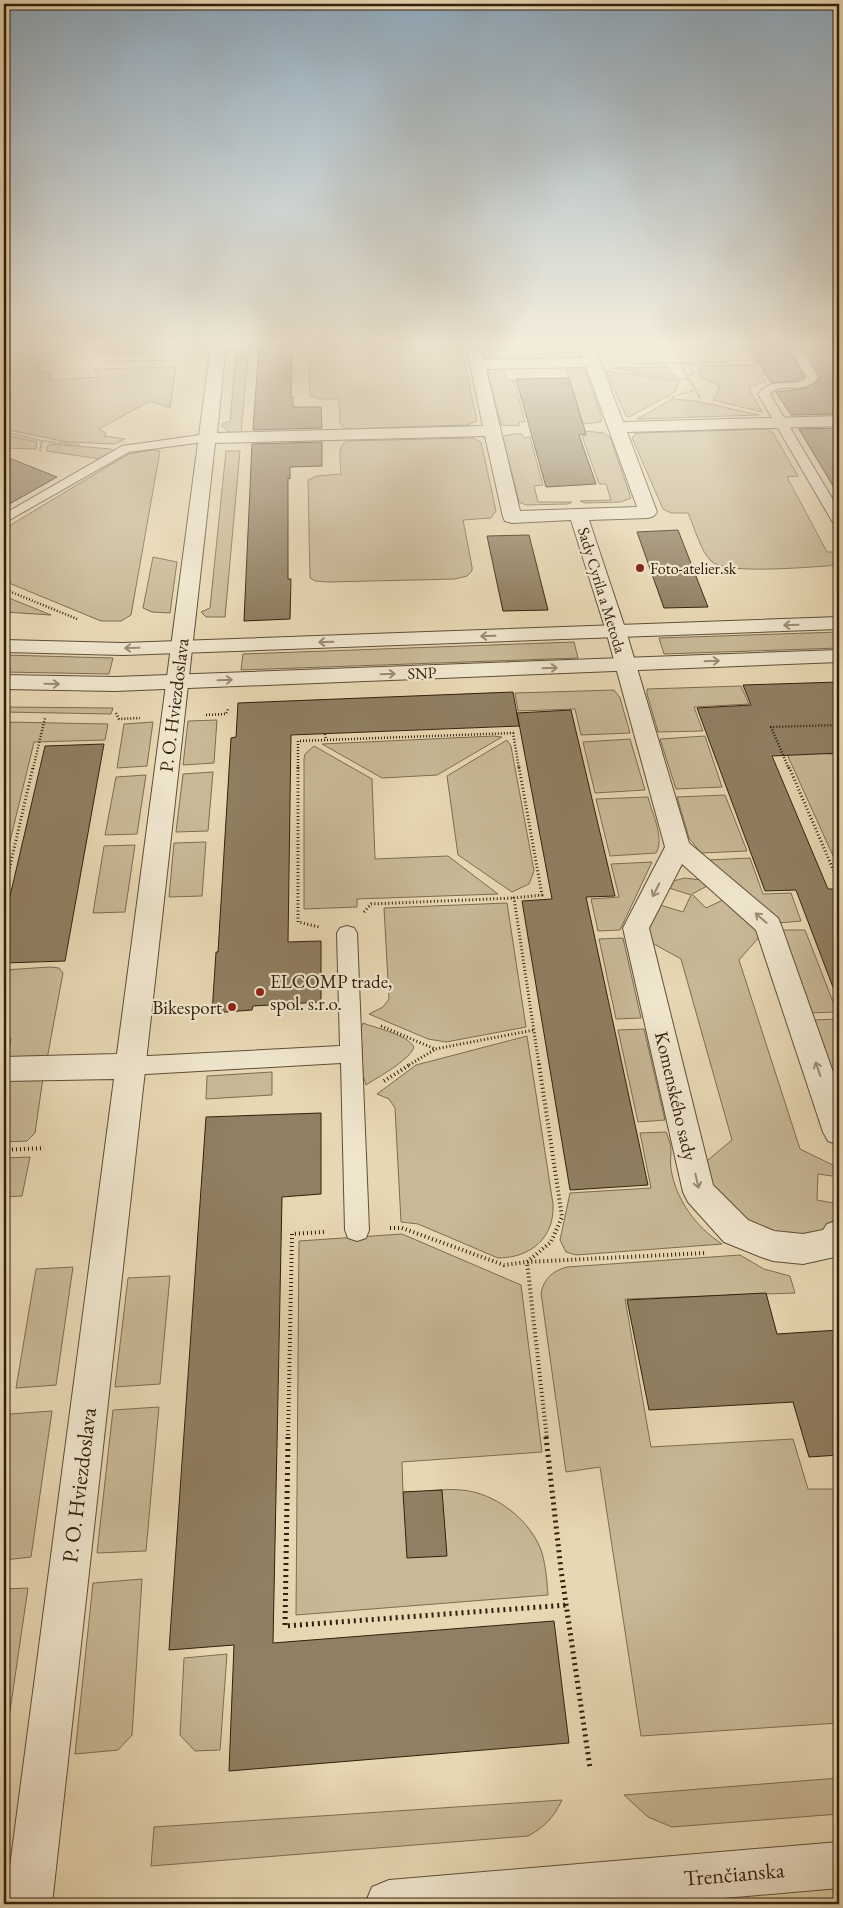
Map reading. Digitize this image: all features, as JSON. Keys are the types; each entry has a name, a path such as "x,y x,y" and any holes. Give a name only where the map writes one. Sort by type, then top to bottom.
{"street":[{"name":"P. O. Hviezdoslava","path":"28,1904 208,434"},
{"path":"207,438 368,434"},
{"name":"Sady Cyrila a Metoda","path":"493,434 512,517 648,512 619,434"},
{"name":"Sady Cyrila a Metoda","path":"578,514 616,631 625,665"},
{"name":"SNP","path":"4,646 123,649 839,623"},
{"name":"SNP","path":"4,682 115,684 839,656"},
{"path":"625,665 678,847 768,924 839,1132"},
{"name":"Komenského sady","path":"678,847 636,928 699,1192 736,1231 773,1246 803,1249 833,1242 839,1235"},
{"path":"4,1069 129,1066"},
{"name":"Trenčianska","path":"389,1904 839,1865"}],"lane":[{"path":"786,434 839,521"},
{"path":"4,519 126,449 207,438"},
{"path":"347,933 357,1230"},
{"path":"129,1066 351,1054"}],"path":[{"path":"13,434 42,441 126,449"},
{"path":"40,451 42,441"},
{"path":"4,588 78,620"},
{"path":"199,715 226,714 228,706"},
{"path":"4,892 45,718"},
{"path":"839,725 771,727 839,883"},
{"path":"513,733 542,895 514,898 371,904 347,933 298,922 298,741 326,740 513,733"},
{"path":"325,734 326,740"},
{"path":"514,898 562,1218 551,1242 527,1262"},
{"path":"350,1013 435,1049"},
{"path":"353,1100 435,1049 534,1030"},
{"path":"4,1150 44,1148"},
{"path":"567,1605 285,1626 292,1234 402,1228 504,1265 527,1262 714,1253"},
{"path":"527,1262 567,1605 590,1768"}],"shaded area":[{"path":"28,434 105,434 104,436 125,439 115,444 67,442"},
{"path":"522,434 524,438 530,437 543,485 534,486 538,502 572,502 568,504 526,505 519,502 503,439 504,436"},
{"path":"606,434 610,437 631,498 621,502 585,503 580,501 611,500 606,484 599,484 582,436"},
{"path":"635,434 774,434 798,476 787,477 827,552 839,552 839,563 828,566 785,569 748,569 732,568 711,561 701,545 688,513 671,513 663,509 632,438"},
{"path":"4,435 37,442 36,449 4,448"},
{"path":"473,438 481,442 496,511 491,518 463,520 472,567 472,571 467,576 455,579 329,582 315,581 310,578 308,480 317,476 341,474 340,451 347,441"},
{"path":"50,444 111,449 113,451 100,459 47,451 47,447"},
{"path":"152,450 160,451 131,615 121,621 101,621 4,581 4,529 129,454"},
{"path":"226,451 240,451 225,617 206,617 201,612 210,608"},
{"path":"153,557 177,562 170,613 152,612 143,608"},
{"path":"4,596 51,615 4,612"},
{"path":"839,632 839,648 664,654 659,638"},
{"path":"574,642 578,658 241,670 243,654"},
{"path":"4,655 113,658 109,674 4,672"},
{"path":"741,686 749,704 694,707 703,731 658,732 647,689"},
{"path":"614,690 620,698 630,733 581,735 575,709 518,711 515,693"},
{"path":"4,707 113,708 111,714 4,712"},
{"path":"217,720 214,763 183,765 188,721"},
{"path":"4,722 108,724 105,740 34,742 4,866"},
{"path":"153,722 147,766 117,768 124,724"},
{"path":"816,730 827,754 839,754 839,869 781,741"},
{"path":"705,736 722,787 676,789 660,739"},
{"path":"502,737 437,775 382,778 322,744"},
{"path":"630,739 645,790 595,793 583,742"},
{"path":"507,740 511,746 534,871 529,884 512,892 458,855 447,776"},
{"path":"314,746 372,779 375,859 448,856 498,894 357,899 357,907 304,909 304,759 305,754"},
{"path":"213,772 208,831 176,832 183,774"},
{"path":"146,775 137,834 105,835 116,777"},
{"path":"725,795 747,851 701,853 689,838 677,797"},
{"path":"648,797 658,833 659,841 656,853 610,856 596,799"},
{"path":"206,842 202,896 169,897 174,843"},
{"path":"135,845 125,912 93,913 104,846"},
{"path":"750,858 763,894 791,893 801,921 778,923 708,860"},
{"path":"652,862 620,930 598,931 591,899 619,897 611,864"},
{"path":"685,878 701,880 709,885 692,894 706,908 725,899 748,919 760,936 739,960 800,1149 839,1168 839,1177 818,1174 817,1200 839,1204 839,1215 824,1229 812,1235 786,1238 724,1209 702,1165 732,1140 681,959 645,939 645,932 657,904 683,912 691,895 666,887 673,881"},
{"path":"507,903 526,1027 446,1042 428,1039 369,1014 383,1007 389,999 384,908"},
{"path":"780,930 805,930 837,1012 810,1013"},
{"path":"623,938 641,1018 616,1019 599,939"},
{"path":"59,968 63,973 47,1059 7,1061 11,1039 4,1039 4,970"},
{"path":"839,1019 839,1094 813,1020"},
{"path":"363,1023 399,1035 414,1047 400,1063 366,1085 363,1075 361,1029"},
{"path":"644,1029 665,1120 638,1122 618,1030"},
{"path":"527,1036 553,1204 553,1216 545,1236 530,1250 510,1257 498,1258 418,1224 401,1222 395,1108 389,1099 377,1094 416,1065"},
{"path":"272,1072 272,1095 206,1099 207,1076"},
{"path":"43,1078 35,1133 27,1141 4,1142 4,1087 6,1079"},
{"path":"666,1132 671,1148 671,1166 674,1180 682,1202 696,1221 722,1244 576,1255 566,1252 560,1240 570,1193 651,1188 640,1133"},
{"path":"30,1157 22,1196 4,1197 4,1158"},
{"path":"402,1234 521,1285 542,1452 402,1462 403,1492 461,1490 474,1492 487,1496 511,1510 530,1530 537,1541 542,1553 548,1595 296,1615 299,1241"},
{"path":"740,1255 764,1269 790,1276 795,1293 625,1299 651,1447 793,1439 808,1489 839,1489 839,1723 641,1736 600,1467 566,1472 541,1293 544,1284 550,1276 567,1267"},
{"path":"73,1267 56,1385 16,1388 36,1269"},
{"path":"170,1276 160,1384 115,1387 128,1278"},
{"path":"159,1407 146,1551 97,1553 113,1410"},
{"path":"52,1411 31,1557 4,1560 4,1455 10,1414"},
{"path":"142,1579 132,1735 118,1750 75,1754 93,1583"},
{"path":"28,1588 4,1752 4,1589"},
{"path":"227,1654 220,1750 195,1751 180,1735 184,1658"},
{"path":"839,1778 839,1814 672,1827 648,1817 624,1795"},
{"path":"562,1800 556,1812 548,1821 528,1836 151,1866 154,1827"}],"building":[{"path":"531,434 586,434 579,435 596,484 546,487"},
{"path":"802,434 839,434 839,496"},
{"path":"322,442 322,466 290,467 290,479 288,478 288,579 291,579 290,619 244,621 252,444"},
{"path":"4,456 57,477 4,507"},
{"path":"678,530 708,607 664,608 637,532"},
{"path":"529,535 548,610 503,611 487,536"},
{"path":"839,682 839,753 772,756 828,889 839,889 839,995 836,995 796,890 765,891 697,708 751,705 743,685"},
{"path":"513,692 519,726 291,735 288,942 321,941 321,1002 253,1006 252,1010 212,1013 216,952 218,952 231,738 236,737 238,703"},
{"path":"571,710 615,896 586,897 648,1185 570,1190 522,901 552,899 517,713"},
{"path":"104,744 65,961 4,963 4,922 45,746"},
{"path":"321,1113 321,1194 282,1197 273,1643 554,1621 569,1743 229,1771 234,1645 169,1650 206,1117"},
{"path":"766,1293 777,1334 839,1330 839,1455 809,1457 793,1402 649,1410 627,1300"},
{"path":"442,1490 447,1556 407,1558 403,1492"}],"place":[{"name":"Foto-atelier.sk","path":"640,568"},
{"name":"ELCOMP trade, spol. s.r.o.","path":"260,992"},
{"name":"Bikesport","path":"232,1007"}]}
